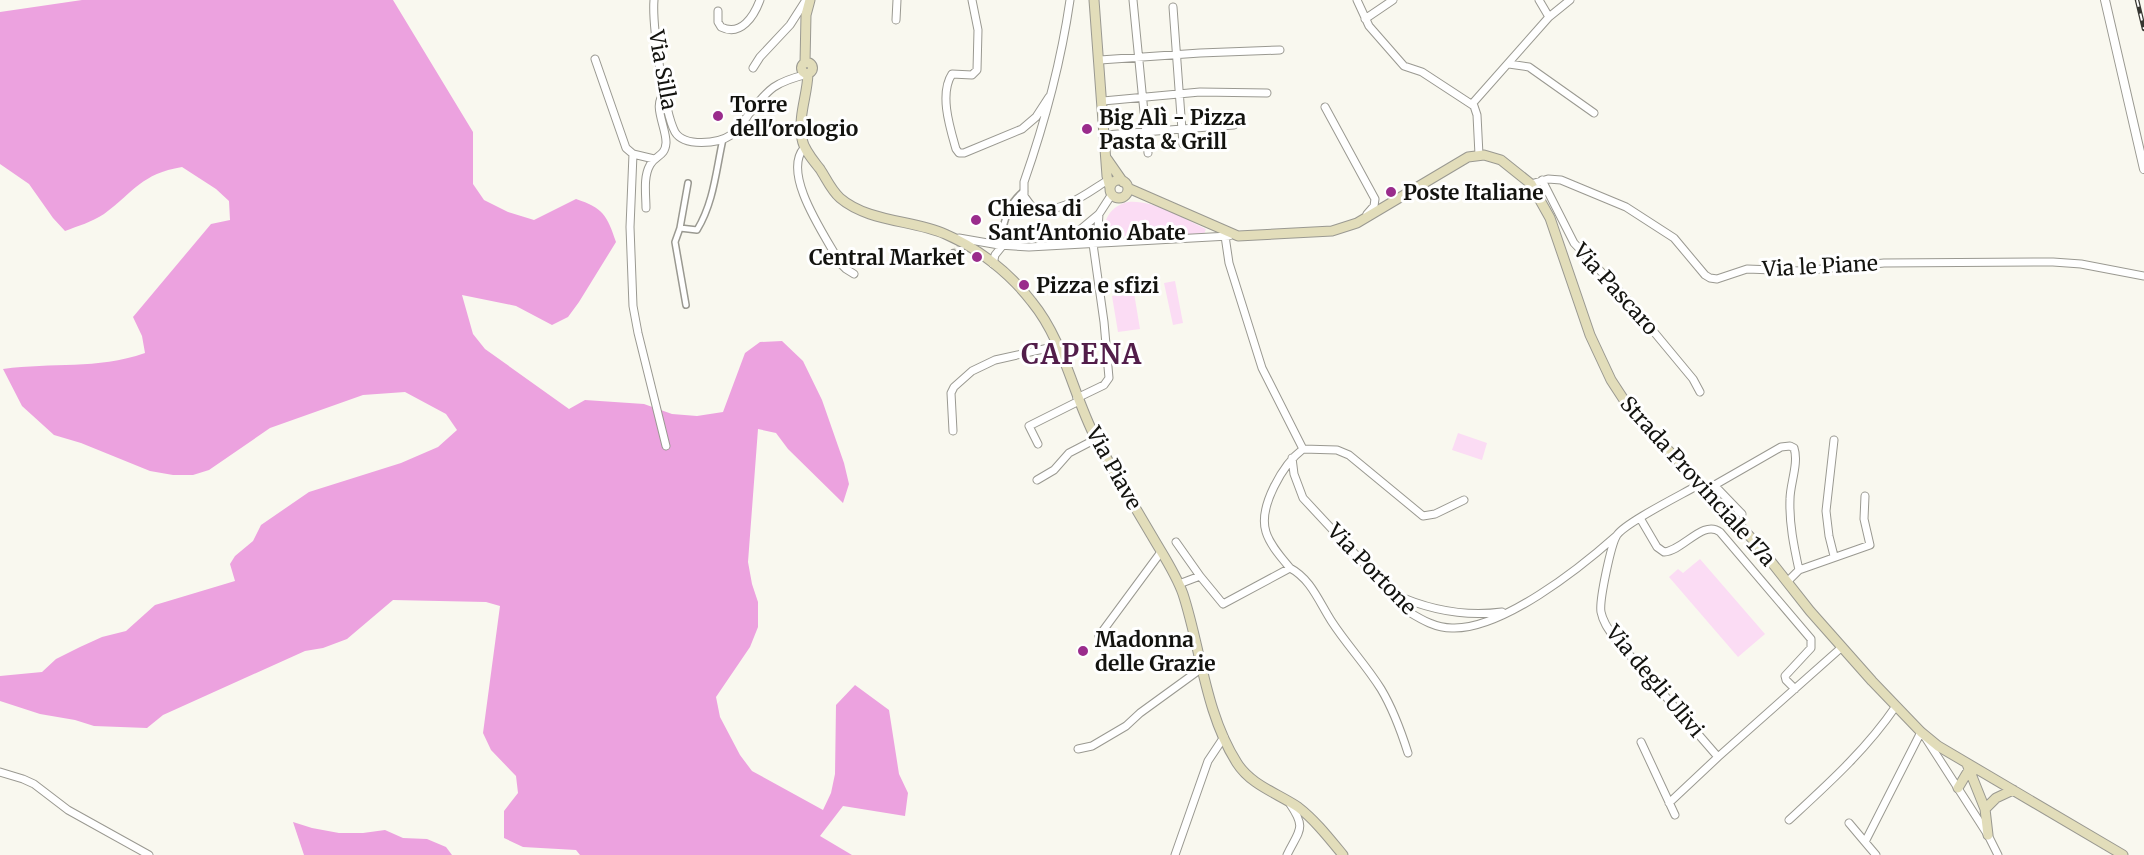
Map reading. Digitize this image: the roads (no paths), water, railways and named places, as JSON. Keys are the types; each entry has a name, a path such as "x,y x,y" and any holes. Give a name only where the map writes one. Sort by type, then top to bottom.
{"main road":[{"path":"804,147 801,117 808,76 812,71 810,64 805,63 808,0"},
{"path":"1095,0 1105,135 1107,159 1110,188 1116,198 1122,197 1126,194 1126,185 1107,159"},
{"name":"Via Piave","path":"804,147 838,196 859,208 952,237 960,244 980,253 1033,302 1047,324 1096,439 1179,585 1224,738 1236,762 1261,786 1289,801 1312,819 1343,855"},
{"path":"1110,188 1115,181 1126,185 1238,236 1319,233 1337,231 1357,223 1411,193 1459,161 1479,155"},
{"name":"Strada Provinciale 17a","path":"1479,155 1493,157 1504,162 1531,184 1550,218 1590,335 1611,380 1634,414 1710,487 1842,647 1896,706 1938,746 1971,768 2123,855"},
{"path":"1958,788 1971,768"},
{"path":"1971,768 1985,809 1988,835"},
{"path":"1985,809 1996,798 2013,790"}],"street":[{"name":"Via Silla","path":"654,0 654,18 665,94 675,130 680,137 697,142 723,139"},
{"path":"718,11 718,22 721,27 726,30 736,30 749,21 760,0"},
{"path":"753,68 808,0"},
{"path":"896,20 897,0"},
{"path":"972,0 978,30 977,70 972,75 952,74 947,96 948,114 956,149 959,153 1022,129 1036,117 1050,95"},
{"path":"1070,0 1048,108 1024,182 1025,198 1030,205 1048,210 1110,188"},
{"path":"1132,0 1148,153"},
{"path":"1357,0 1365,19 1406,68 1422,72 1472,104 1478,114 1479,155"},
{"path":"1365,19 1393,0"},
{"path":"1539,0 1549,17"},
{"path":"1472,104 1549,17 1570,0"},
{"path":"2105,0 2144,169"},
{"path":"1173,7 1184,144"},
{"path":"1100,60 1280,50"},
{"path":"595,59 624,143 633,154 654,159"},
{"path":"1509,64 1529,67 1594,112"},
{"path":"680,228 697,230 705,216 713,192 723,139 735,132 766,93 781,82 808,76"},
{"path":"1103,101 1208,92 1267,93"},
{"path":"646,208 649,166 654,159 661,156 665,149 666,135 658,102 665,94"},
{"path":"1325,107 1375,199 1373,208 1357,223"},
{"path":"1105,135 1234,125"},
{"path":"804,147 797,160 798,177 804,195 840,263 854,274"},
{"path":"633,154 630,227 633,306 640,344 666,446"},
{"name":"Via le Piane","path":"1531,184 1553,179 1565,181 1615,201 1674,238 1710,278 1721,278 1747,269 1801,271 1928,262 2058,262 2144,276"},
{"name":"Via Pascaro","path":"1542,180 1574,243 1625,297 1693,379 1700,392"},
{"path":"686,305 675,242 680,228 688,183"},
{"path":"1038,444 1025,427 1104,385 1109,378 1095,243 1099,214 1110,188"},
{"path":"993,264 1001,245 1008,208 1024,191"},
{"path":"1063,244 1099,214"},
{"path":"1077,231 1082,244"},
{"path":"1225,236 1229,263 1265,376 1303,449"},
{"path":"952,237 1001,245 1029,246 1238,236"},
{"path":"953,431 951,393 954,387 972,371 991,361 1057,346"},
{"path":"1036,480 1054,470 1069,453 1096,439"},
{"path":"1834,440 1826,511 1828,536 1834,556"},
{"path":"1617,535 1640,518 1710,487 1781,447 1790,446 1794,448 1795,456 1790,510 1799,570"},
{"path":"1408,753 1395,716 1380,687 1339,632 1310,585 1300,574 1290,568 1268,539 1264,522 1271,495 1283,470 1303,449 1337,450 1350,454 1423,516 1435,514 1464,500"},
{"name":"Via Portone","path":"1292,458 1294,474 1304,498 1391,593 1409,612 1426,622 1451,628 1490,621 1553,586 1617,535"},
{"path":"1710,487 1742,514"},
{"path":"1787,582 1799,570 1870,545 1864,519 1864,496"},
{"path":"1640,518 1657,547 1664,552 1674,549 1707,529 1714,528 1720,532 1810,639 1811,648 1785,676 1795,689"},
{"name":"Via degli Ulivi","path":"1617,535 1601,603 1604,622 1718,757 1842,647"},
{"path":"1176,542 1223,604 1290,568"},
{"path":"1100,636 1161,552"},
{"path":"1179,585 1200,576"},
{"path":"1391,593 1430,608 1475,615 1506,612"},
{"path":"1078,749 1092,746 1130,724 1140,712 1202,668"},
{"path":"1789,820 1847,766 1880,729 1896,706"},
{"path":"1865,842 1922,732 1988,835 1998,855"},
{"path":"1175,855 1208,761 1224,738"},
{"path":"1641,742 1675,815"},
{"path":"1670,803 1718,757"},
{"path":"0,772 34,784 68,810 149,855"},
{"path":"1287,855 1301,825 1289,801"},
{"path":"1849,824 1876,855"}],"tunnel":[{"path":"953,253 959,246"}],"railway":[{"path":"2137,0 2144,29"}],"place":[{"name":"Torre dell'orologio","path":"718,116"},
{"name":"Big Alì - Pizza Pasta & Grill","path":"1087,129"},
{"name":"Poste Italiane","path":"1391,192"},
{"name":"Chiesa di Sant'Antonio Abate","path":"976,220"},
{"name":"Central Market","path":"977,257"},
{"name":"Pizza e sfizi","path":"1024,285"},
{"name":"Madonna delle Grazie","path":"1083,651"}],"district":[{"name":"CAPENA","path":"1082,354"}]}
